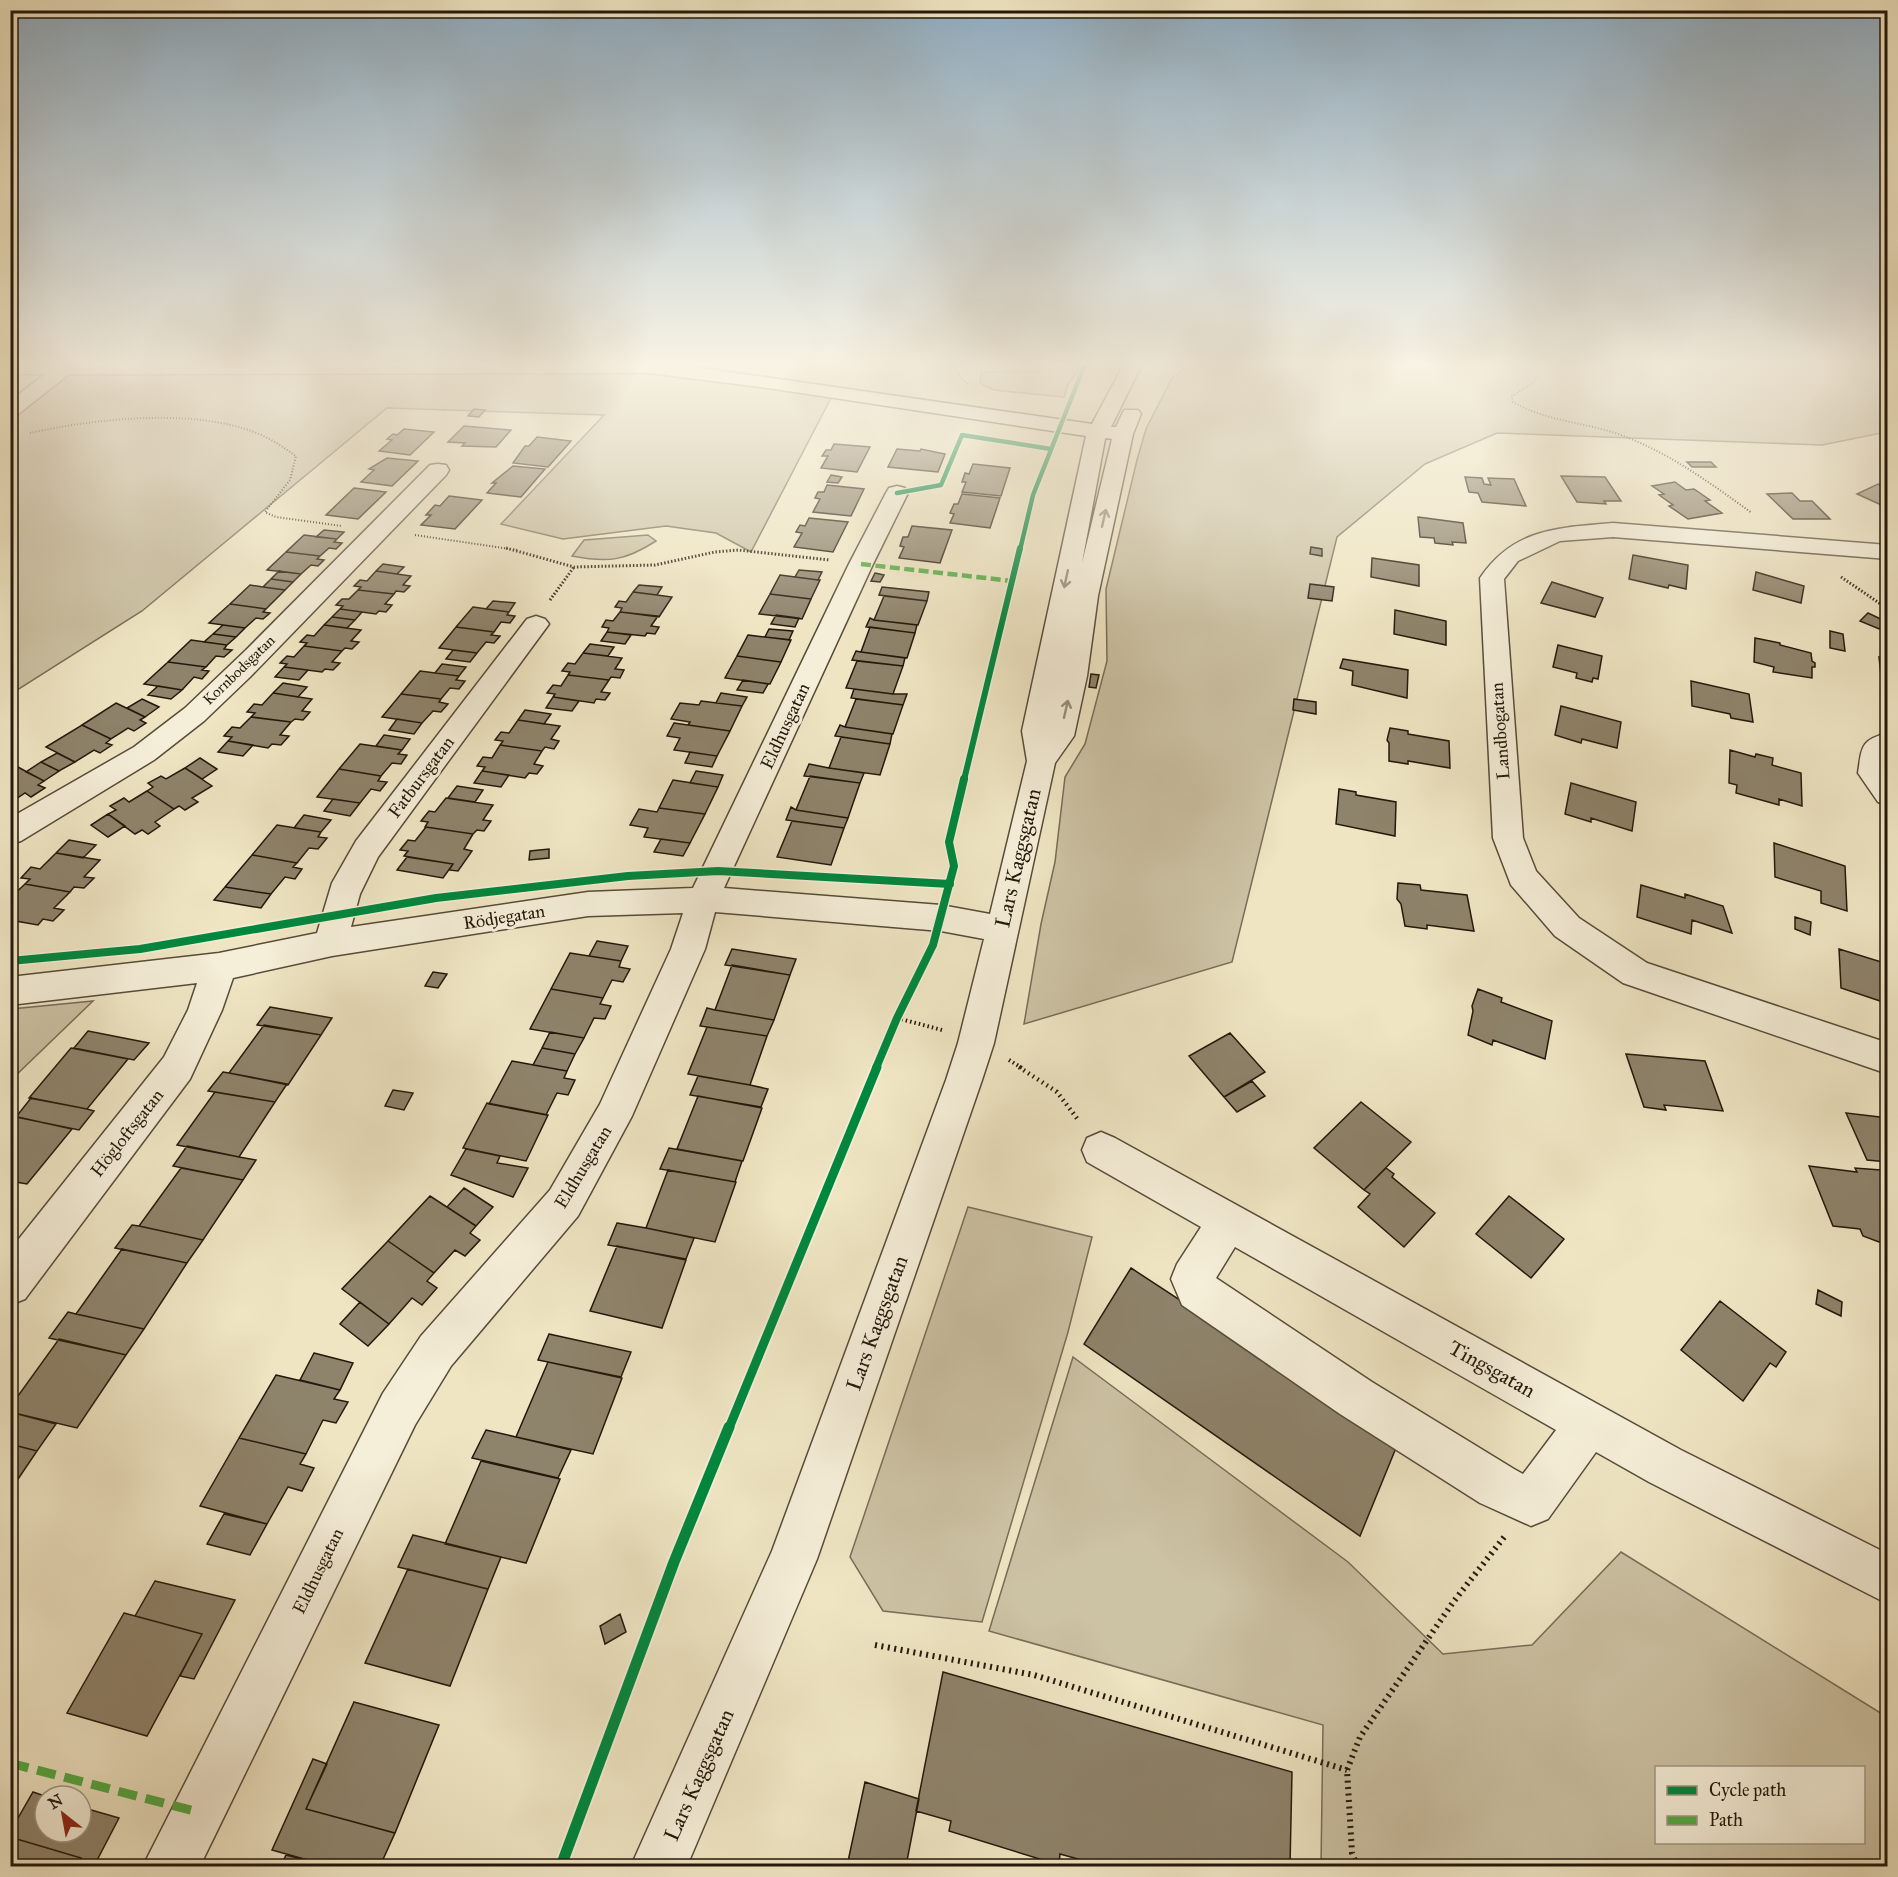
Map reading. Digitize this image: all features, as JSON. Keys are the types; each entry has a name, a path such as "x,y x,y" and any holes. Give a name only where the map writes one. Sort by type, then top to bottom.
{"street":[{"name":"Lars Kaggsgatan","path":"659,1866 793,1559 976,1043 1041,761 1036,731 1037,722 1094,452"},
{"name":"Lars Kaggsgatan","path":"1041,761 1060,736 1074,676 1086,596 1119,452"},
{"name":"Kornbodsgatan","path":"10,833 121,767 182,724 239,672 438,470"},
{"name":"Eldhusgatan","path":"171,1866 399,1409 436,1352 564,1203 613,1116 688,949 704,900 861,564 897,493"},
{"name":"Landbogatan","path":"1887,552 1613,530 1555,535 1510,556 1492,578 1508,838 1522,877 1567,927 1635,973 1887,1059"},
{"name":"Fatbursgatan","path":"332,943 337,915 349,877 361,858 536,624"},
{"path":"1887,742 1876,747 1872,773 1887,795"},
{"name":"Rödjegatan","path":"10,991 219,968 332,943 588,904 704,900 941,918 1001,930"},
{"name":"Högloftsgatan","path":"10,1284 177,1068 205,1010 219,968"},
{"name":"Tingsgatan","path":"1101,1150 1665,1466 1887,1580"},
{"path":"1228,1221 1192,1279 1197,1290 1356,1398 1497,1485 1531,1502 1589,1424"}],"path":[{"path":"292,452 296,456 297,469 289,484 265,512 276,517 494,545 520,550 574,567 655,565 715,552 738,550 801,556"},
{"path":"1656,452 1726,494 1887,609"},
{"path":"536,624 574,567"},
{"path":"1358,1866 1352,1853 1347,1770 1360,1737 1454,1601 1531,1502"},
{"path":"875,1645 1034,1676 1347,1770"}],"shaded area":[{"path":"11,452 334,452 142,611 11,694"},
{"path":"569,452 803,452 751,552 716,533 666,526 563,539 501,524"},
{"path":"1139,452 1454,452 1425,464 1337,537 1232,962 1024,1024 1041,924 1055,862 1065,777 1085,744 1107,661 1106,589"},
{"path":"648,535 656,541 635,553 616,559 572,556 584,540"},
{"path":"93,1001 11,1080 11,1009"},
{"path":"968,1207 1092,1237 1068,1332 982,1622 883,1611 850,1557"},
{"path":"1073,1357 1348,1562 1443,1654 1532,1645 1621,1552 1887,1717 1887,1866 1321,1866 1323,1725 989,1631"}],"building":[{"path":"384,452 414,452 410,455"},
{"path":"521,452 562,452 548,467 513,463"},
{"path":"825,452 868,452 857,472 821,468 828,456 822,456"},
{"path":"896,452 933,452 945,454 938,472 888,467"},
{"path":"387,458 418,461 392,486 361,482 374,470 369,469"},
{"path":"1687,462 1711,462 1716,467 1692,467"},
{"path":"973,464 1010,468 1001,496 962,492 966,482 962,482 965,473 969,474"},
{"path":"513,466 545,469 521,497 487,493 496,483 492,483"},
{"path":"831,475 842,477 838,483 827,482"},
{"path":"1561,476 1605,477 1621,501 1604,501 1606,504 1577,502"},
{"path":"1465,477 1482,478 1484,484 1491,485 1488,478 1514,479 1526,506 1482,502 1478,493 1469,492"},
{"path":"1675,482 1686,490 1694,489 1710,500 1705,501 1722,513 1688,519 1669,506 1673,505 1659,495 1664,494 1652,486"},
{"path":"1878,484 1888,488 1888,508 1857,494"},
{"path":"827,485 864,489 851,516 813,512 820,499 815,498 818,492 824,492"},
{"path":"354,488 386,492 358,519 326,515"},
{"path":"1792,493 1800,501 1812,501 1830,519 1793,519 1767,494"},
{"path":"962,494 1000,498 990,528 950,523 954,514 950,513 954,504 958,504"},
{"path":"449,496 482,500 455,529 421,525 431,515 426,515 435,505 440,506"},
{"path":"1418,517 1463,523 1466,543 1452,542 1453,545 1435,543 1434,538 1420,537"},
{"path":"809,518 848,522 833,552 794,547 802,533 796,532 800,525 805,526"},
{"path":"912,526 952,530 940,563 899,558 904,547 900,546 903,537 908,537"},
{"path":"324,530 344,532 337,539 316,537"},
{"path":"304,535 337,539 334,542 342,543 336,549 329,548 320,556 286,552"},
{"path":"1311,547 1322,549 1322,556 1310,554"},
{"path":"286,552 320,556 317,559 324,560 318,566 311,565 301,574 267,570"},
{"path":"1633,555 1688,565 1686,589 1669,585 1668,588 1629,579"},
{"path":"1372,558 1419,565 1419,586 1371,577"},
{"path":"383,564 404,567 397,574 376,571"},
{"path":"799,570 822,572 818,580 795,577"},
{"path":"279,571 301,574 293,582 271,579"},
{"path":"376,571 411,576 403,585 410,586 404,592 396,591 394,594 358,590 361,587 354,586 360,580 367,581"},
{"path":"1756,572 1804,586 1801,603 1753,590"},
{"path":"875,573 884,575 880,582 871,581"},
{"path":"780,575 820,580 811,599 770,594"},
{"path":"271,579 293,582 285,590 263,587"},
{"path":"1552,582 1603,598 1595,617 1541,603"},
{"path":"1310,584 1334,587 1332,601 1308,598"},
{"path":"250,585 285,590 266,609 230,604"},
{"path":"639,585 662,587 657,595 633,592"},
{"path":"882,587 929,592 927,601 879,595"},
{"path":"358,590 394,594 385,604 392,605 386,612 379,611 376,614 340,609 343,606 336,605 342,599 349,599"},
{"path":"633,592 672,597 659,617 620,612 622,608 615,607 619,601 626,602"},
{"path":"770,594 811,599 802,619 759,614"},
{"path":"884,596 927,601 918,625 874,620"},
{"path":"493,601 515,603 509,612 486,609"},
{"path":"230,604 266,609 263,612 270,613 263,619 256,618 245,628 209,623"},
{"path":"473,607 509,612 507,615 515,616 510,623 501,622 494,632 456,627"},
{"path":"340,609 362,612 355,620 332,617"},
{"path":"1395,610 1446,621 1446,645 1394,634"},
{"path":"620,612 658,616 651,626 659,627 655,634 647,633 645,636 607,632 609,628 602,627 606,620 613,621"},
{"path":"1868,613 1887,622 1879,629 1860,621"},
{"path":"776,615 799,618 795,627 771,624"},
{"path":"332,617 355,620 347,628 324,625"},
{"path":"870,618 917,625 915,633 866,627"},
{"path":"223,625 245,628 236,637 213,634"},
{"path":"324,625 361,630 351,641 359,642 352,649 345,648 342,651 304,646 307,643 300,642 307,635 314,636"},
{"path":"456,627 494,632 491,635 500,636 494,643 486,642 477,653 439,648"},
{"path":"870,627 915,633 907,658 861,652"},
{"path":"769,629 793,631 789,640 765,637"},
{"path":"1830,631 1843,634 1845,651 1830,648"},
{"path":"607,632 631,635 625,644 601,641"},
{"path":"213,634 236,637 227,645 204,642"},
{"path":"748,635 791,640 781,662 737,656"},
{"path":"1755,638 1811,653 1812,661 1815,663 1815,667 1812,667 1812,678 1773,672 1774,667 1754,662"},
{"path":"191,640 227,645 224,649 232,650 224,657 216,656 206,667 168,662"},
{"path":"590,644 614,647 608,656 583,653"},
{"path":"1558,645 1602,656 1598,679 1593,678 1592,682 1576,678 1577,673 1553,667"},
{"path":"304,646 342,651 332,662 340,663 333,670 325,669 322,672 284,667 287,664 280,663 287,656 294,657"},
{"path":"453,650 477,653 470,662 446,659"},
{"path":"856,651 905,658 903,666 852,660"},
{"path":"583,653 622,658 615,669 624,670 620,678 611,677 609,680 568,675 570,672 562,671 568,663 575,664"},
{"path":"737,656 781,662 770,684 725,678"},
{"path":"1879,657 1888,659 1888,687 1882,685"},
{"path":"1343,659 1408,670 1407,698 1352,685 1353,671 1340,668"},
{"path":"857,661 903,666 893,694 846,688"},
{"path":"168,662 206,667 202,670 209,671 202,679 194,677 182,690 144,684"},
{"path":"442,664 466,667 459,676 435,673"},
{"path":"284,667 308,670 299,680 275,677"},
{"path":"420,671 459,676 456,680 465,681 459,689 450,688 441,699 401,694"},
{"path":"1091,674 1099,675 1096,688 1089,687"},
{"path":"568,675 609,680 601,692 610,693 605,700 596,699 594,703 553,697 555,694 547,693 553,685 561,686"},
{"path":"743,680 768,684 763,693 737,690"},
{"path":"1691,681 1749,694 1753,722 1731,718 1730,714 1692,706"},
{"path":"283,683 307,687 298,697 273,693"},
{"path":"158,686 182,690 171,699 148,695"},
{"path":"854,689 907,694 903,705 851,698"},
{"path":"273,693 312,699 302,711 310,712 303,720 295,719 291,722 251,717 255,713 247,712 254,704 262,705"},
{"path":"721,693 747,697 742,706 716,703"},
{"path":"401,694 441,699 439,702 448,704 441,712 433,711 422,723 382,717"},
{"path":"553,697 579,701 572,711 546,708"},
{"path":"142,699 159,707 145,717 127,708"},
{"path":"856,699 903,705 893,734 845,727"},
{"path":"1294,699 1316,702 1316,714 1293,710"},
{"path":"701,701 742,706 730,731 688,725 690,722 671,719 680,703 699,705"},
{"path":"116,703 145,717 140,720 146,723 134,731 128,728 111,739 82,725"},
{"path":"1561,706 1621,722 1617,748 1582,739 1581,743 1555,735"},
{"path":"525,710 551,714 544,724 518,720"},
{"path":"251,717 291,722 280,735 289,736 281,745 272,744 268,748 228,741 232,737 224,736 232,727 240,728"},
{"path":"397,719 422,723 414,734 389,730"},
{"path":"518,720 560,726 551,739 559,741 554,749 545,747 542,751 500,745 503,741 495,740 501,732 509,733"},
{"path":"674,723 730,731 717,756 674,750 680,738 667,736"},
{"path":"82,725 111,739 106,743 112,745 100,753 94,750 75,762 46,747"},
{"path":"840,725 892,734 890,744 835,736"},
{"path":"1390,728 1408,731 1408,734 1449,741 1450,768 1408,761 1408,764 1389,761 1387,740"},
{"path":"384,735 410,739 402,750 376,746"},
{"path":"841,737 890,744 880,775 829,768"},
{"path":"228,741 253,745 243,756 218,752"},
{"path":"360,744 402,750 398,754 407,755 401,764 392,763 381,776 339,769"},
{"path":"500,745 542,751 534,764 543,766 537,774 529,773 525,778 482,771 485,767 477,766 483,757 492,758"},
{"path":"1730,750 1755,757 1756,754 1773,758 1772,765 1801,773 1802,806 1779,799 1779,805 1736,793 1737,785 1729,783"},
{"path":"690,752 717,756 712,767 685,763"},
{"path":"57,753 75,762 59,771 41,762"},
{"path":"200,758 217,769 202,779 185,768"},
{"path":"41,762 59,771 44,781 26,772"},
{"path":"809,764 864,773 860,783 804,776"},
{"path":"16,766 44,781 38,785 45,788 31,797 25,793 10,803 10,769"},
{"path":"185,768 212,786 192,798 198,802 185,810 179,806 174,809 147,791 153,787 148,783 161,776 166,779"},
{"path":"339,769 381,776 378,781 387,782 380,791 371,789 360,803 317,797"},
{"path":"482,771 509,775 501,787 474,783"},
{"path":"696,771 723,775 718,787 690,783"},
{"path":"810,776 860,783 848,818 796,810"},
{"path":"673,780 718,787 705,814 659,808"},
{"path":"1571,783 1636,802 1632,831 1591,818 1591,822 1565,814"},
{"path":"457,786 483,790 475,802 448,798"},
{"path":"1339,789 1356,792 1356,795 1396,802 1395,836 1336,824"},
{"path":"147,791 174,809 155,822 160,826 148,834 142,830 135,834 108,814 116,810 110,806 124,798 129,802"},
{"path":"446,798 493,805 483,820 491,821 484,831 477,830 473,834 425,827 428,822 421,821 429,811 435,812"},
{"path":"333,799 360,803 350,816 324,811"},
{"path":"791,807 796,810 848,818 844,828 786,820"},
{"path":"659,808 705,814 690,843 644,837 648,828 630,825 639,809 657,812"},
{"path":"108,814 125,826 108,837 91,825"},
{"path":"304,815 331,820 321,832 294,828"},
{"path":"792,821 844,828 831,865 777,857"},
{"path":"277,825 321,832 318,837 327,838 318,849 309,848 297,863 252,855"},
{"path":"426,827 473,834 464,849 472,851 458,871 449,870 453,864 404,856 408,851 400,850 408,840 415,841"},
{"path":"661,839 690,843 683,856 654,852"},
{"path":"69,840 96,845 83,858 56,853"},
{"path":"1774,843 1845,866 1847,911 1821,903 1821,891 1775,877"},
{"path":"549,849 549,858 529,860 530,851"},
{"path":"56,853 100,860 84,877 94,878 84,888 74,887 70,892 25,884 30,879 21,878 31,867 40,869"},
{"path":"252,855 297,863 293,867 302,869 295,879 285,877 271,894 225,887"},
{"path":"407,857 453,864 443,878 397,870"},
{"path":"1398,883 1420,885 1421,890 1467,895 1474,931 1427,925 1427,929 1405,926 1401,904 1397,899"},
{"path":"25,884 70,892 54,908 64,910 53,921 43,919 38,925 10,920 10,898"},
{"path":"1641,885 1685,898 1685,894 1723,906 1732,933 1692,920 1691,934 1637,917"},
{"path":"225,887 271,894 261,908 214,900"},
{"path":"1795,917 1811,922 1810,935 1795,929"},
{"path":"597,941 628,946 621,961 589,956"},
{"path":"732,949 796,959 790,975 725,965"},
{"path":"1839,949 1888,964 1888,1006 1886,1003 1841,988"},
{"path":"570,953 621,961 619,967 630,969 623,982 612,980 603,998 551,989"},
{"path":"732,965 790,975 774,1020 715,1010"},
{"path":"433,972 447,974 438,988 425,986"},
{"path":"551,989 603,998 600,1004 611,1006 605,1019 594,1018 584,1038 530,1029"},
{"path":"1478,989 1502,998 1501,1002 1552,1021 1545,1059 1493,1040 1492,1045 1468,1035 1472,1006"},
{"path":"270,1007 332,1018 321,1035 257,1025"},
{"path":"707,1008 774,1020 767,1036 700,1026"},
{"path":"264,1025 321,1035 288,1085 229,1073"},
{"path":"707,1027 767,1036 750,1085 688,1074"},
{"path":"88,1031 149,1043 134,1060 74,1048"},
{"path":"550,1032 584,1038 575,1054 542,1048"},
{"path":"1230,1033 1265,1072 1224,1097 1189,1056"},
{"path":"71,1048 128,1059 87,1109 29,1098"},
{"path":"542,1048 575,1054 567,1071 533,1065"},
{"path":"1626,1054 1705,1061 1723,1111 1664,1105 1666,1110 1644,1107"},
{"path":"512,1061 567,1071 564,1078 575,1080 568,1095 557,1093 546,1115 489,1104"},
{"path":"223,1072 287,1084 275,1102 208,1091"},
{"path":"698,1076 768,1089 761,1107 690,1095"},
{"path":"1252,1081 1265,1096 1237,1112 1224,1097"},
{"path":"393,1090 413,1093 404,1110 385,1106"},
{"path":"215,1092 275,1102 239,1157 177,1145"},
{"path":"698,1096 762,1108 743,1161 677,1149"},
{"path":"31,1098 94,1111 79,1130 16,1117"},
{"path":"1361,1102 1411,1142 1364,1190 1314,1148"},
{"path":"487,1103 548,1115 526,1161 463,1148"},
{"path":"1846,1113 1888,1118 1888,1162 1867,1160"},
{"path":"13,1116 72,1129 27,1184 10,1181 10,1119"},
{"path":"187,1146 256,1160 243,1180 173,1166"},
{"path":"669,1148 742,1161 735,1182 660,1169"},
{"path":"466,1149 500,1156 497,1163 528,1168 513,1197 451,1175"},
{"path":"1809,1166 1857,1172 1855,1168 1881,1170 1888,1183 1888,1241 1879,1242 1863,1236 1860,1229 1833,1226"},
{"path":"181,1168 243,1180 203,1240 139,1226"},
{"path":"1386,1168 1394,1174 1392,1177 1435,1213 1404,1247 1358,1207 1370,1194 1364,1190"},
{"path":"668,1170 736,1182 715,1242 646,1228"},
{"path":"464,1188 493,1207 476,1226 447,1207"},
{"path":"430,1196 476,1226 470,1233 480,1240 465,1256 455,1250 434,1273 388,1241"},
{"path":"1509,1196 1564,1239 1531,1278 1476,1234"},
{"path":"617,1223 694,1238 686,1259 608,1245"},
{"path":"132,1225 203,1240 187,1263 115,1248"},
{"path":"388,1241 434,1273 427,1281 437,1288 422,1305 412,1298 389,1324 342,1289"},
{"path":"617,1246 686,1260 662,1328 590,1311"},
{"path":"122,1249 187,1263 144,1329 76,1314"},
{"path":"1131,1268 1398,1443 1360,1536 1084,1344"},
{"path":"1818,1290 1842,1302 1841,1316 1816,1304"},
{"path":"1720,1301 1786,1352 1776,1367 1770,1363 1743,1401 1681,1350"},
{"path":"360,1302 389,1324 368,1346 340,1324"},
{"path":"68,1312 144,1329 126,1355 49,1338"},
{"path":"549,1334 631,1352 621,1377 538,1360"},
{"path":"59,1339 126,1355 77,1428 10,1412 10,1407"},
{"path":"314,1353 353,1363 340,1390 300,1380"},
{"path":"548,1362 622,1378 593,1454 516,1437"},
{"path":"276,1375 340,1390 334,1399 348,1402 336,1423 323,1420 306,1454 239,1438"},
{"path":"10,1412 56,1424 37,1451 10,1444"},
{"path":"486,1430 571,1450 558,1478 472,1458"},
{"path":"239,1438 306,1454 300,1464 314,1468 302,1491 288,1487 267,1524 200,1506"},
{"path":"10,1444 37,1451 10,1491"},
{"path":"481,1461 560,1479 526,1563 445,1544"},
{"path":"224,1514 267,1524 250,1555 207,1544"},
{"path":"413,1535 501,1557 488,1589 398,1567"},
{"path":"408,1569 488,1589 450,1686 365,1663"},
{"path":"155,1581 235,1600 194,1679 180,1676 202,1634 135,1616"},
{"path":"124,1613 202,1634 147,1736 67,1713"},
{"path":"620,1614 626,1632 605,1644 600,1626"},
{"path":"943,1672 1292,1772 1290,1866 1103,1866 1060,1854 1059,1865 949,1831 951,1821 916,1811"},
{"path":"354,1702 439,1725 395,1833 306,1809"},
{"path":"313,1759 327,1764 306,1809 395,1833 380,1866 329,1866 272,1850"},
{"path":"865,1782 919,1799 906,1866 847,1866"},
{"path":"33,1792 33,1844 10,1837 10,1832"},
{"path":"93,1810 119,1818 94,1866 77,1866 81,1858 34,1844 93,1844"},
{"path":"10,1837 81,1858 77,1866 10,1866"},
{"path":"286,1855 329,1866 281,1866"}],"marked path":[{"path":"861,564 1012,581"},
{"path":"10,1763 198,1812"}],"cycle path":[{"path":"897,493 941,485 955,452"},
{"path":"561,1866 674,1562 897,1018 933,945 954,866 949,842 1033,495 1050,452"},
{"path":"10,961 140,949 436,898 628,876 718,871 950,884"}]}
